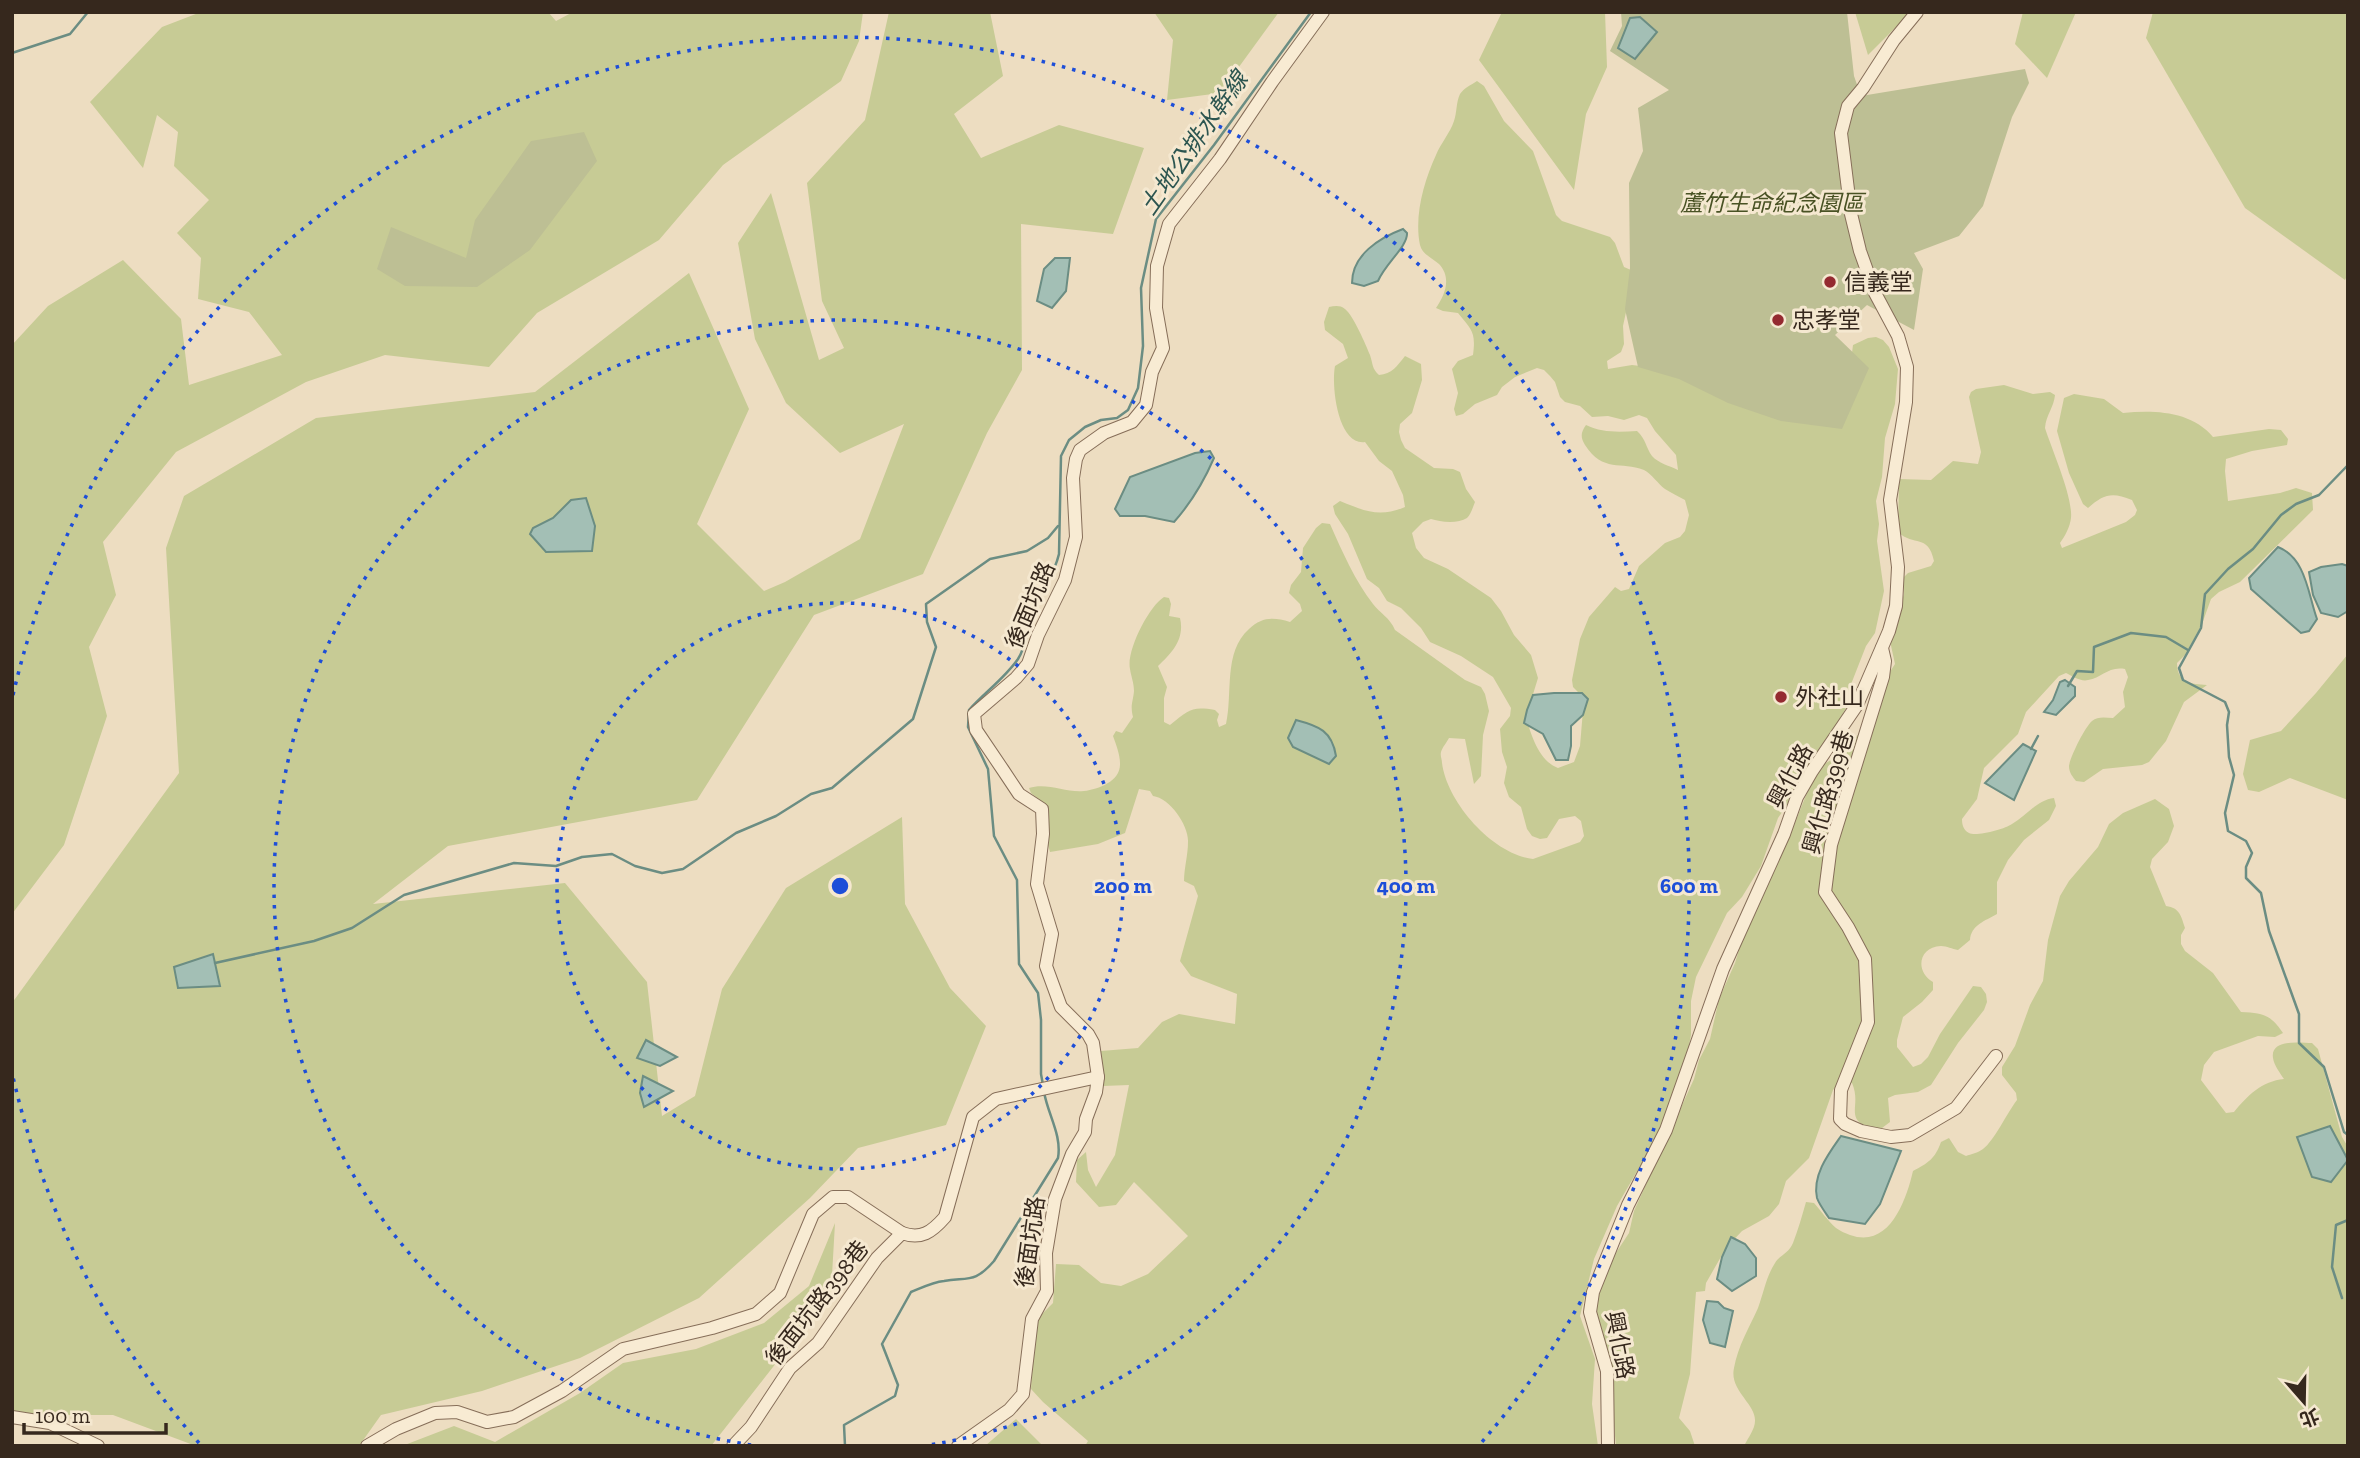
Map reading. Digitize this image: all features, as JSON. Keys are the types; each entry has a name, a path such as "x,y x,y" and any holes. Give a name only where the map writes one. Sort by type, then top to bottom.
{"street":[{"name":"後面坑路","path":"958,1446 1009,1410 1023,1394 1032,1319 1047,1291 1046,1253 1055,1199 1072,1154 1085,1132 1086,1118 1096,1092 1098,1077 1093,1043 1088,1034 1061,1007 1046,966 1052,934 1037,884 1043,834 1042,809 1019,794 976,730 974,714 1016,678 1028,664 1038,635 1065,580 1076,537 1073,478 1080,450 1104,433 1132,422 1146,405 1152,372 1163,348 1156,308 1157,266 1169,224 1220,159 1324,12"},
{"name":"興化路","path":"1608,1446 1607,1371 1590,1312 1593,1292 1619,1224 1674,1111 1723,969 1784,834 1797,797 1857,705 1889,631 1898,593 1898,567 1890,500 1906,402 1907,367 1898,336 1875,293 1860,251 1850,214 1841,133 1848,106 1917,12"},
{"name":"興化路399巷","path":"1882,647 1885,661 1883,677 1831,845 1825,892 1848,927 1864,959 1865,972 1868,1022 1841,1090 1840,1118 1845,1124 1861,1131 1891,1137 1910,1135 1956,1108 1996,1056"},
{"name":"後面坑路398巷","path":"733,1446 751,1427 790,1368 818,1343 877,1258 902,1233 913,1237 933,1230 945,1217 973,1117 996,1099 1098,1077"},
{"path":"368,1446 396,1429 435,1413 457,1412 487,1422 514,1417 562,1391 623,1349 712,1328 756,1314 780,1293 813,1214 832,1197 848,1197 902,1233"},
{"path":"12,1417 50,1423 98,1446"}],"green space":[{"path":"201,12 548,12 556,21 573,12 863,12 859,41 841,81 723,165 659,240 537,313 489,367 385,355 306,382 176,452 103,542 116,595 89,647 107,716 64,845 12,914 12,345 48,306 123,260 181,319 189,385 282,355 249,312 198,299 201,258 177,233 209,200 174,166 178,132 157,115 143,168 90,102 162,27"},
{"path":"889,12 990,12 1003,76 954,114 981,158 1059,125 1144,148 1113,234 1021,224 1022,370 987,433 923,574 814,615 697,800 448,846 373,904 565,883 647,982 662,1116 695,1096 722,989 786,888 902,817 905,904 950,988 986,1026 946,1125 858,1148 810,1198 699,1298 580,1358 482,1391 381,1415 359,1446 196,1446 113,1415 12,1415 12,1003 179,773 166,548 184,496 316,418 535,392 689,273 749,409 697,524 764,591 860,539 904,424 840,453 786,403 755,339 738,243 771,193 819,360 844,348 822,301 807,183 865,120"},
{"path":"1154,12 1279,12 1220,93 1167,100 1173,40"},
{"path":"1502,12 1605,12 1607,67 1586,114 1574,190 1479,60"},
{"name":"蘆竹生命紀念園區","path":"1621,12 1847,12 1854,76 1861,96 2025,69 2029,83 2012,117 1983,206 1959,236 1914,253 1923,269 1914,330 1867,305 1835,335 1869,368 1842,429 1781,421 1728,403 1679,379 1638,367 1625,309 1630,268 1629,183 1643,151 1638,108 1669,90 1610,51 1622,26"},
{"path":"1855,12 1911,12 1868,55"},
{"path":"2023,12 2076,12 2047,78 2015,44"},
{"path":"2153,12 2348,12 2348,274 2345,280 2245,208 2146,38"},
{"path":"1477,81 1484,86 1504,121 1533,151 1556,215 1562,221 1610,237 1624,267 1631,270 1623,326 1624,344 1621,352 1607,361 1608,369 1632,365 1681,371 1852,353 1853,345 1876,337 1889,347 1898,369 1895,404 1885,438 1882,477 1876,501 1879,524 1877,541 1884,591 1875,633 1866,646 1846,697 1846,708 1804,780 1778,818 1761,866 1742,897 1727,913 1696,977 1685,1067 1658,1135 1617,1206 1594,1259 1580,1316 1595,1359 1592,1404 1598,1446 1085,1446 1088,1441 1031,1389 1034,1334 1040,1316 1053,1303 1056,1264 1079,1265 1101,1283 1121,1286 1148,1274 1188,1236 1134,1182 1116,1205 1099,1207 1076,1182 1077,1160 1086,1152 1088,1170 1096,1187 1115,1155 1129,1085 1103,1086 1101,1051 1138,1048 1162,1022 1179,1014 1235,1024 1237,994 1191,976 1180,961 1198,896 1194,886 1184,881 1187,836 1182,821 1172,807 1153,796 1150,791 1139,789 1125,833 1098,844 1050,852 1045,834 1048,807 1031,793 1029,788 1043,786 1084,791 1102,786 1117,775 1120,760 1113,736 1116,731 1122,733 1133,717 1134,688 1130,669 1132,651 1140,630 1158,602 1164,597 1169,598 1169,616 1180,618 1181,626 1176,645 1158,666 1167,687 1164,722 1170,725 1186,713 1201,709 1215,710 1219,714 1219,727 1226,724 1235,649 1241,638 1258,622 1273,619 1290,622 1302,611 1300,604 1289,593 1291,585 1301,572 1303,548 1316,528 1322,523 1330,524 1360,586 1395,630 1465,680 1481,687 1485,694 1489,711 1483,735 1481,776 1474,784 1465,739 1449,738 1441,753 1446,778 1453,794 1474,824 1502,847 1533,859 1580,842 1584,836 1581,821 1575,816 1559,819 1547,838 1532,836 1527,829 1521,807 1509,797 1504,783 1507,767 1502,752 1500,729 1510,716 1511,708 1493,677 1461,656 1430,642 1421,628 1401,608 1387,601 1379,588 1367,579 1348,534 1335,514 1333,506 1340,501 1380,513 1405,507 1403,495 1392,471 1379,461 1365,442 1356,441 1348,435 1338,413 1334,387 1335,366 1348,358 1343,344 1325,330 1324,322 1329,307 1341,307 1348,312 1379,375 1391,371 1405,356 1421,364 1422,380 1412,413 1400,424 1401,440 1405,448 1434,468 1460,472 1466,489 1475,502 1470,515 1463,520 1449,522 1431,519 1423,522 1412,533 1416,548 1424,558 1448,569 1491,598 1514,635 1531,655 1538,678 1526,717 1537,747 1551,765 1558,768 1574,762 1580,746 1584,698 1573,687 1572,680 1580,639 1589,617 1615,587 1621,591 1629,589 1639,566 1665,543 1680,537 1685,531 1689,515 1685,500 1665,489 1644,470 1613,465 1599,459 1582,439 1586,425 1604,431 1637,431 1655,458 1678,470 1676,455 1647,418 1639,415 1624,420 1608,416 1592,417 1580,406 1565,402 1560,397 1555,382 1544,370 1537,368 1515,377 1502,387 1497,395 1456,416 1454,409 1458,393 1452,369 1458,361 1473,355 1474,341 1470,328 1458,313 1436,308 1444,292 1445,275 1439,264 1421,248 1418,222 1428,176 1455,118 1460,94"},
{"path":"584,132 597,161 530,250 477,287 405,286 377,269 391,227 466,258 475,220 531,141"},
{"path":"2004,385 2033,394 2050,392 2055,395 2045,428 2071,509 2070,525 2060,543 2062,548 2126,522 2137,510 2132,500 2119,496 2104,497 2088,508 2083,504 2069,473 2057,431 2064,398 2074,394 2104,399 2123,413 2160,412 2183,417 2204,428 2213,437 2269,429 2281,430 2288,439 2287,445 2226,459 2228,501 2296,488 2312,493 2313,510 2240,582 2211,599 2202,624 2185,655 2177,663 2179,675 2186,681 2207,685 2184,702 2166,741 2149,762 2103,769 2084,782 2076,781 2071,775 2069,766 2072,756 2089,724 2097,718 2113,718 2125,707 2123,692 2128,677 2125,669 2119,669 2085,680 2066,673 2059,676 2026,712 2018,734 1984,768 1977,799 1962,819 1964,829 1969,833 1984,833 2008,826 2048,799 2054,798 2056,806 2049,820 2024,840 2008,860 1997,882 1997,914 1976,927 1970,940 1958,950 1933,947 1924,955 1923,972 1933,982 1933,990 1903,1017 1897,1047 1913,1067 1921,1064 1973,986 1981,987 1986,994 1984,1010 1958,1043 1931,1085 1918,1092 1888,1098 1890,1122 1878,1131 1866,1127 1856,1118 1852,1083 1838,1084 1833,1090 1809,1158 1786,1181 1779,1204 1769,1216 1742,1231 1726,1248 1706,1283 1705,1291 1696,1292 1690,1374 1679,1418 1690,1431 1695,1446 1616,1446 1611,1373 1595,1305 1606,1268 1629,1233 1634,1211 1694,1079 1699,1060 1710,1039 1719,999 1735,963 1749,917 1792,830 1817,768 1845,752 1863,728 1882,684 1895,664 1890,641 1904,594 1904,577 1908,573 1931,566 1934,561 1924,543 1898,532 1899,479 1931,480 1953,461 1978,464 1981,452 1969,397 1976,389"},
{"path":"2348,654 2348,800 2290,778 2259,792 2248,790 2243,774 2250,740 2281,731"},
{"path":"2155,799 2169,809 2174,826 2168,842 2152,859 2150,867 2166,906 2181,916 2185,928 2181,935 2181,944 2185,951 2213,973 2241,1012 2265,1016 2283,1033 2275,1037 2258,1036 2214,1052 2204,1065 2201,1080 2226,1113 2234,1112 2256,1090 2284,1079 2273,1058 2276,1047 2294,1042 2312,1043 2318,1049 2342,1137 2348,1147 2348,1446 1744,1446 1755,1421 1735,1383 1736,1360 1772,1268 1793,1243 1806,1202 1814,1203 1833,1225 1843,1232 1864,1238 1875,1235 1894,1220 1906,1196 1913,1171 1930,1160 1941,1142 1949,1138 1958,1152 1966,1156 1979,1152 1987,1145 2017,1100 2016,1093 2002,1075 2002,1067 2015,1046 2030,1005 2043,981 2048,940 2060,896 2098,847 2109,824 2123,813"},
{"path":"835,1223 831,1293 711,1446 402,1446 454,1426 495,1442 580,1393 623,1363 696,1349 764,1323 809,1286"},
{"path":"1016,1419 1043,1446 985,1446"}],"water":[{"path":"1640,17 1657,32 1635,59 1618,48 1630,18"},
{"path":"1403,229 1407,233 1404,244 1378,281 1364,286 1352,283 1357,264 1368,249"},
{"path":"1055,258 1070,258 1066,291 1052,308 1037,301 1044,269"},
{"path":"1210,451 1214,458 1206,475 1174,522 1145,516 1120,516 1115,509 1130,477 1195,453"},
{"path":"586,498 595,526 592,551 546,552 530,534 533,528 553,518 571,500"},
{"path":"2278,547 2295,559 2305,578 2317,619 2309,631 2301,633 2251,589 2249,578"},
{"path":"2342,564 2348,566 2348,611 2338,617 2321,613 2313,595 2309,572"},
{"path":"2065,680 2075,687 2075,696 2056,715 2044,712 2053,700 2060,682"},
{"path":"1582,693 1588,699 1583,715 1571,726 1568,760 1556,760 1543,734 1524,723 1533,695"},
{"path":"1296,720 1318,727 1328,735 1336,756 1329,764 1293,747 1288,738"},
{"path":"2023,744 2036,751 2014,800 1985,783"},
{"path":"213,954 220,986 178,988 174,967"},
{"path":"646,1040 677,1057 660,1066 637,1058"},
{"path":"643,1076 673,1091 644,1107 640,1093"},
{"path":"2330,1126 2348,1160 2331,1182 2312,1177 2297,1137"},
{"path":"1841,1136 1901,1151 1880,1204 1865,1224 1829,1218 1817,1198 1819,1173"},
{"path":"1731,1237 1745,1244 1756,1258 1756,1276 1732,1291 1717,1279 1722,1257"},
{"path":"1707,1301 1718,1302 1733,1311 1725,1347 1710,1343 1703,1320"}],"waterway":[{"path":"12,53 70,34 88,12"},
{"name":"土地公排水幹線","path":"1043,1085 1038,993 1019,964 1017,880 994,836 988,769 968,727 969,710 1018,659 1036,606 1057,562 1061,456 1069,440 1085,427 1101,420 1117,418 1128,410 1138,388 1143,346 1141,288 1156,219 1311,12"},
{"path":"2348,465 2319,495 2296,504 2281,515 2253,549 2228,569 2205,594 2201,628 2179,668 2183,680 2225,702 2229,712 2229,757 2234,775 2225,813 2228,831 2246,841 2252,853 2246,867 2246,878 2261,893 2269,931 2299,1014 2299,1043 2324,1067 2344,1132 2348,1135"},
{"path":"215,963 314,941 352,928 404,895 514,863 556,866 582,857 612,854 635,866 662,873 683,869 736,833 776,816 811,794 832,788 913,719 936,647 927,622 926,604 990,559 1027,551 1048,538 1058,526"},
{"path":"2068,686 2077,671 2093,672 2094,647 2131,633 2166,637 2188,650"},
{"path":"2031,749 2038,736"},
{"name":"土地公排水幹線","path":"845,1446 844,1425 895,1396 898,1385 882,1344 911,1292 936,1283 971,1278 982,1273 994,1261 1058,1158 1056,1133 1044,1092"},
{"path":"2342,1298 2332,1267 2336,1225 2348,1220"}],"place":[{"name":"信義堂","path":"1830,282"},
{"name":"忠孝堂","path":"1778,320"},
{"name":"外社山","path":"1781,697"}]}
